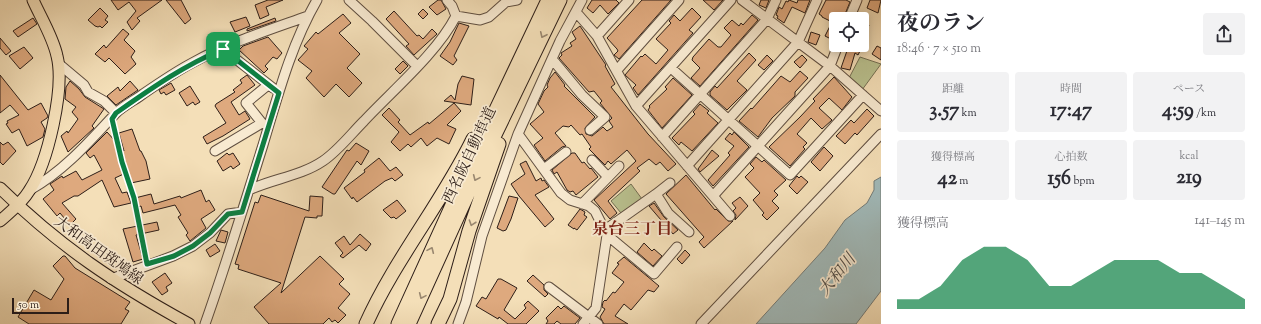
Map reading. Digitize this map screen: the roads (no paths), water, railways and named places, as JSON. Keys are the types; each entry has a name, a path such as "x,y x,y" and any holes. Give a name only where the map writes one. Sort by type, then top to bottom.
{"highway":[{"name":"西名阪自動車道","path":"410,324 492,141 529,53 548,0"},
{"name":"西名阪自動車道","path":"398,324 529,53 560,0"},
{"path":"366,324 378,296 440,198 467,151 504,74 529,53 532,66 500,141 469,231 450,298 438,324"}],"main road":[{"path":"0,221 18,205 30,190 52,129 59,64 54,46 33,0"},
{"name":"大和高田斑鳩線","path":"0,188 60,243 111,279 189,324"}],"street":[{"path":"205,324 294,48 308,16 317,0"},
{"path":"249,190 260,184 286,178 323,161 417,66 448,31 456,16 452,6 447,0"},
{"path":"456,16 468,18 489,17 506,2 517,0"},
{"path":"458,324 466,302 482,236 518,134 566,28 582,0"},
{"path":"597,36 629,0"},
{"path":"617,70 679,0"},
{"path":"636,106 731,0"},
{"path":"742,0 830,66 880,108"},
{"path":"662,137 767,19 776,0"},
{"path":"687,166 798,42 817,0"},
{"path":"852,12 857,0"},
{"path":"351,1 417,66"},
{"path":"576,12 597,36 636,106 730,216"},
{"path":"30,190 67,163 114,116 192,62 308,16"},
{"path":"223,49 279,93"},
{"path":"713,196 830,66 835,52"},
{"path":"552,59 582,95 605,117 590,130"},
{"path":"59,64 84,85 88,92 104,101 114,116"},
{"path":"671,68 790,175 863,95"},
{"path":"215,151 262,123 246,103 268,85"},
{"path":"518,134 561,193 570,200 589,206 595,211 606,233 654,274 677,247"},
{"path":"702,324 881,134"},
{"path":"544,169 566,152"},
{"path":"592,160 608,177"},
{"path":"582,204 619,166"},
{"path":"586,320 596,308 606,233 670,183"},
{"path":"656,194 668,213 689,232"},
{"path":"111,279 147,264 174,256 193,246 210,233 228,214 242,212"},
{"path":"549,287 586,320 598,324"}],"water":[{"name":"大和川","path":"881,177 881,291 856,324 756,324 825,248 845,220 867,203 874,190 874,181"}],"district":[{"name":"泉台三丁目","path":"632,228"}]}
